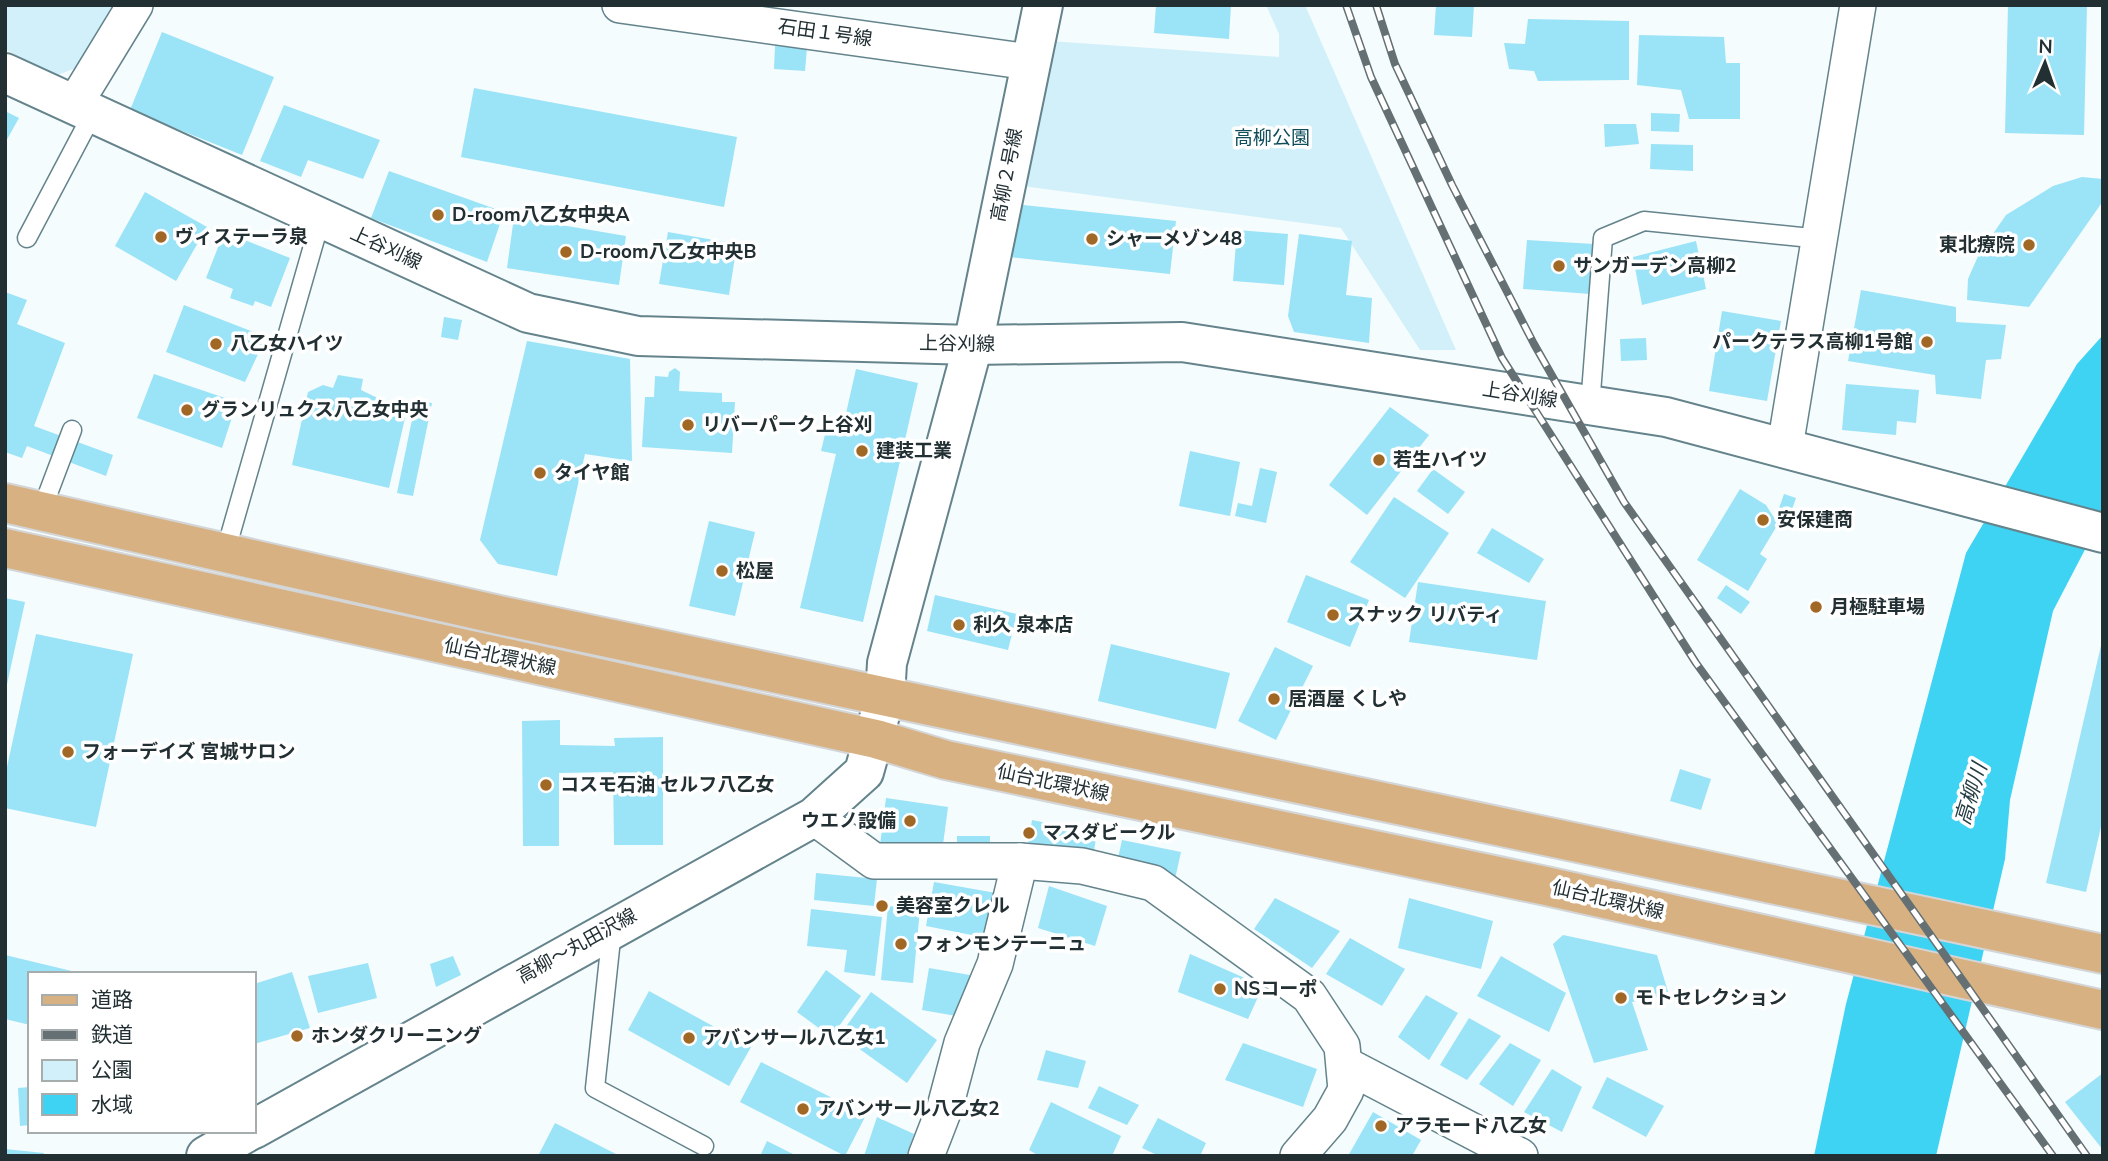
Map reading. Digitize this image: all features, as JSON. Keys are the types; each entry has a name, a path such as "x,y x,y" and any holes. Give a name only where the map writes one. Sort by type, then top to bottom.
{"main road":[{"path":"23,508 886,697 2103,954"},
{"name":"仙台北環状線","path":"5,548 876,739 946,760 1546,886 1990,987 2103,1010"}],"street":[{"path":"83,109 135,5"},
{"name":"石田１号線","path":"620,5 1030,62"},
{"name":"高柳２号線","path":"886,697 887,663 973,345 1043,5"},
{"path":"1785,447 1858,5"},
{"name":"上谷刈線","path":"5,73 528,313 638,336 973,345 1182,342 1666,417 1785,447 1947,494 2103,533"},
{"name":"高柳～丸田沢線","path":"256,1128 612,926 814,817 864,772 876,739 886,697"},
{"path":"814,817 873,861 1020,861 1082,866 1153,883 1309,996 1342,1046 1346,1065 1346,1090 1330,1119 1298,1156"},
{"path":"926,1156 945,1107 961,1043 995,964 1020,861"},
{"path":"1346,1065 1520,1156"},
{"name":"高柳～丸田沢線","path":"206,1156 247,1133"}],"lane":[{"path":"27,238 83,109"},
{"path":"225,553 321,218"},
{"path":"1590,406 1604,238 1644,221 1821,239"},
{"path":"23,508 72,430"},
{"path":"612,926 594,1088 704,1146"}],"green space":[{"path":"5,5 118,5 84,65 55,76 5,49"},
{"name":"高柳公園","path":"1266,5 1305,5 1456,350 1420,350 1341,228 1022,186 1050,41 1279,57 1279,34"}],"water":[{"name":"高柳川","path":"2103,335 2103,515 2053,611 2010,800 2005,859 1936,1156 1814,1156 1846,1004 1966,553 2077,364"}],"building":[{"path":"1156,5 1231,5 1229,39 1154,33"},
{"path":"1436,5 1474,5 1472,37 1434,35"},
{"path":"2008,5 2087,5 2084,135 2005,133"},
{"path":"1528,19 1629,21 1629,80 1538,81 1534,71 1509,69 1504,43 1525,44"},
{"path":"162,32 274,77 242,155 130,110"},
{"path":"1639,35 1724,37 1726,63 1740,63 1740,119 1689,119 1681,90 1637,85"},
{"path":"775,46 807,48 805,71 774,69"},
{"path":"474,88 737,137 724,207 461,157"},
{"path":"284,105 380,140 363,179 308,160 301,177 260,161"},
{"path":"5,111 19,118 5,143"},
{"path":"1651,113 1680,114 1679,132 1651,131"},
{"path":"1604,124 1636,124 1639,144 1605,147"},
{"path":"1651,144 1693,145 1693,171 1650,169"},
{"name":"D-room八乙女中央A","path":"389,171 504,212 487,262 371,218"},
{"name":"東北療院","path":"2082,177 2103,179 2103,201 2029,307 1967,300 1968,279 1979,254 2006,215 2053,186"},
{"name":"ヴィステーラ泉","path":"145,192 207,227 176,281 115,246"},
{"name":"シャーメゾン48","path":"1014,204 1176,221 1170,274 1009,257"},
{"name":"D-room八乙女中央B","path":"514,217 626,236 619,285 507,268"},
{"path":"1237,230 1288,234 1284,285 1233,281"},
{"path":"224,232 290,258 271,307 255,301 253,306 230,298 233,289 206,278"},
{"path":"668,232 737,244 729,295 659,284"},
{"path":"1299,234 1352,241 1346,295 1372,298 1369,343 1294,332 1288,316"},
{"name":"サンガーデン高柳2","path":"1527,240 1594,244 1590,294 1523,289"},
{"path":"1696,241 1706,289 1642,305 1633,257"},
{"name":"パークテラス高柳1号館","path":"1861,290 1956,307 1956,322 2006,325 2001,359 1986,360 1981,399 1936,394 1935,375 1848,361"},
{"path":"5,292 27,300 17,324 65,343 34,426 113,455 106,476 27,446 22,458 5,452"},
{"name":"八乙女ハイツ","path":"184,305 266,337 245,382 166,352"},
{"path":"1722,311 1781,321 1767,401 1709,391"},
{"path":"444,317 462,320 458,340 441,337"},
{"path":"1646,338 1647,360 1621,361 1620,339"},
{"path":"527,341 630,359 632,461 585,454 557,576 498,564 480,540"},
{"name":"リバーパーク上谷刈","path":"675,368 680,372 679,391 722,393 722,402 735,402 732,453 642,447 645,397 654,397 655,376 668,377 669,372"},
{"path":"856,369 918,383 863,622 800,608 836,454 821,451 829,418 844,422"},
{"name":"グランリュクス八乙女中央","path":"154,374 237,402 222,448 137,418"},
{"path":"338,375 363,379 361,390 386,402 405,418 389,488 292,465 308,392 323,385 333,388"},
{"path":"1846,384 1919,390 1916,423 1897,421 1896,435 1842,430"},
{"path":"416,400 432,403 413,496 397,493"},
{"name":"若生ハイツ","path":"1390,407 1429,435 1367,515 1329,485"},
{"path":"1190,451 1240,462 1230,516 1179,506"},
{"path":"1260,468 1277,472 1266,523 1235,516 1238,503 1252,506"},
{"path":"1433,469 1465,492 1448,514 1417,491"},
{"path":"1740,489 1766,505 1778,524 1760,554 1767,559 1748,591 1697,560"},
{"path":"1784,494 1796,498 1789,518 1777,514"},
{"path":"1394,497 1449,533 1405,598 1350,562"},
{"path":"709,521 755,532 735,616 689,606"},
{"path":"1492,528 1544,559 1529,583 1477,553"},
{"path":"1306,575 1369,600 1350,647 1287,622"},
{"path":"1418,582 1546,601 1537,660 1409,642"},
{"path":"1726,585 1750,602 1741,614 1717,598"},
{"path":"935,595 1017,614 1008,650 927,631"},
{"path":"5,598 25,602 6,689 5,689"},
{"path":"36,634 133,654 96,827 5,808 5,776"},
{"path":"2103,637 2103,818 2086,892 2046,883"},
{"path":"1111,644 1230,673 1216,729 1098,701"},
{"path":"1275,647 1313,666 1276,740 1238,721"},
{"path":"560,720 560,745 615,746 614,738 663,737 663,845 614,845 613,772 559,773 559,846 523,846 522,721"},
{"path":"1680,769 1711,779 1701,810 1670,801"},
{"path":"886,798 948,807 942,852 880,845"},
{"path":"1032,820 1097,833 1092,862 1027,850"},
{"path":"957,836 990,836 990,855 957,855"},
{"path":"1122,840 1181,852 1175,879 1116,867"},
{"path":"816,873 877,879 874,906 814,900"},
{"path":"934,882 996,893 987,938 926,926"},
{"path":"1049,886 1107,906 1095,946 1038,928"},
{"path":"1275,898 1340,931 1312,968 1254,929"},
{"path":"1409,898 1493,921 1481,969 1398,948"},
{"name":"フォンモンテーニュ","path":"888,906 920,909 913,983 881,980"},
{"path":"811,909 882,917 875,976 844,972 847,950 807,946"},
{"path":"1563,935 1657,955 1669,995 1632,1002 1648,1050 1594,1063 1553,944"},
{"path":"1350,938 1405,969 1382,1006 1326,974"},
{"name":"NSコーポ","path":"1190,954 1263,986 1248,1019 1178,992"},
{"path":"5,955 76,972 28,972 28,1025 5,1019"},
{"path":"453,956 461,975 436,987 430,964"},
{"path":"1501,956 1566,993 1549,1032 1477,996"},
{"path":"368,963 377,998 318,1013 308,976"},
{"path":"929,968 970,975 962,1017 922,1010"},
{"path":"826,970 861,996 831,1037 797,1012"},
{"path":"292,972 310,1028 256,1043 256,983"},
{"name":"アバンサール八乙女1","path":"649,991 751,1047 729,1086 628,1030"},
{"path":"871,992 937,1040 907,1083 840,1035"},
{"path":"1426,995 1458,1013 1429,1060 1398,1037"},
{"path":"1469,1018 1501,1036 1467,1080 1440,1065"},
{"path":"1243,1043 1317,1069 1303,1107 1225,1080"},
{"path":"1510,1043 1541,1060 1513,1106 1479,1084"},
{"path":"1046,1050 1086,1061 1078,1088 1037,1080"},
{"name":"アバンサール八乙女2","path":"761,1062 866,1115 845,1156 740,1102"},
{"path":"1552,1069 1582,1087 1562,1132 1524,1112"},
{"path":"2103,1073 2103,1150 2065,1102"},
{"path":"1607,1077 1664,1106 1646,1137 1592,1108"},
{"path":"1099,1086 1139,1105 1127,1125 1088,1108"},
{"path":"28,1087 28,1125 20,1126 18,1088"},
{"path":"1051,1102 1121,1136 1112,1156 1039,1156 1029,1150"},
{"name":"アラモード八乙女","path":"1373,1112 1421,1140 1412,1156 1348,1156"},
{"path":"877,1117 914,1134 906,1156 864,1156"},
{"path":"1158,1118 1206,1143 1200,1156 1159,1156 1142,1148"},
{"path":"555,1123 620,1156 538,1156"},
{"path":"767,1141 797,1156 760,1156"},
{"path":"5,1149 44,1153 44,1156 5,1156"}],"railway":[{"path":"1346,5 1371,77 1502,358 1696,663 2053,1156"},
{"path":"1376,5 1395,64 1452,185 1534,344 1624,502 2087,1156"}],"place":[{"name":"D-room八乙女中央A","path":"438,215"},
{"name":"ヴィステーラ泉","path":"161,237"},
{"name":"シャーメゾン48","path":"1092,239"},
{"name":"東北療院","path":"2029,245"},
{"name":"D-room八乙女中央B","path":"566,252"},
{"name":"サンガーデン高柳2","path":"1559,266"},
{"name":"パークテラス高柳1号館","path":"1927,342"},
{"name":"八乙女ハイツ","path":"216,344"},
{"name":"グランリュクス八乙女中央","path":"187,410"},
{"name":"リバーパーク上谷刈","path":"688,425"},
{"name":"建装工業","path":"862,451"},
{"name":"若生ハイツ","path":"1379,460"},
{"name":"タイヤ館","path":"540,473"},
{"name":"安保建商","path":"1763,520"},
{"name":"松屋","path":"722,571"},
{"name":"月極駐車場","path":"1816,607"},
{"name":"スナック リバティ","path":"1333,615"},
{"name":"利久 泉本店","path":"959,625"},
{"name":"居酒屋 くしや","path":"1274,699"},
{"name":"フォーデイズ 宮城サロン","path":"68,752"},
{"name":"コスモ石油 セルフ八乙女","path":"546,785"},
{"name":"ウエノ設備","path":"910,821"},
{"name":"マスダビークル","path":"1029,833"},
{"name":"美容室クレル","path":"882,906"},
{"name":"フォンモンテーニュ","path":"901,944"},
{"name":"NSコーポ","path":"1220,989"},
{"name":"モトセレクション","path":"1621,998"},
{"name":"ホンダクリーニング","path":"297,1036"},
{"name":"アバンサール八乙女1","path":"689,1038"},
{"name":"アバンサール八乙女2","path":"803,1109"},
{"name":"アラモード八乙女","path":"1381,1126"}]}
